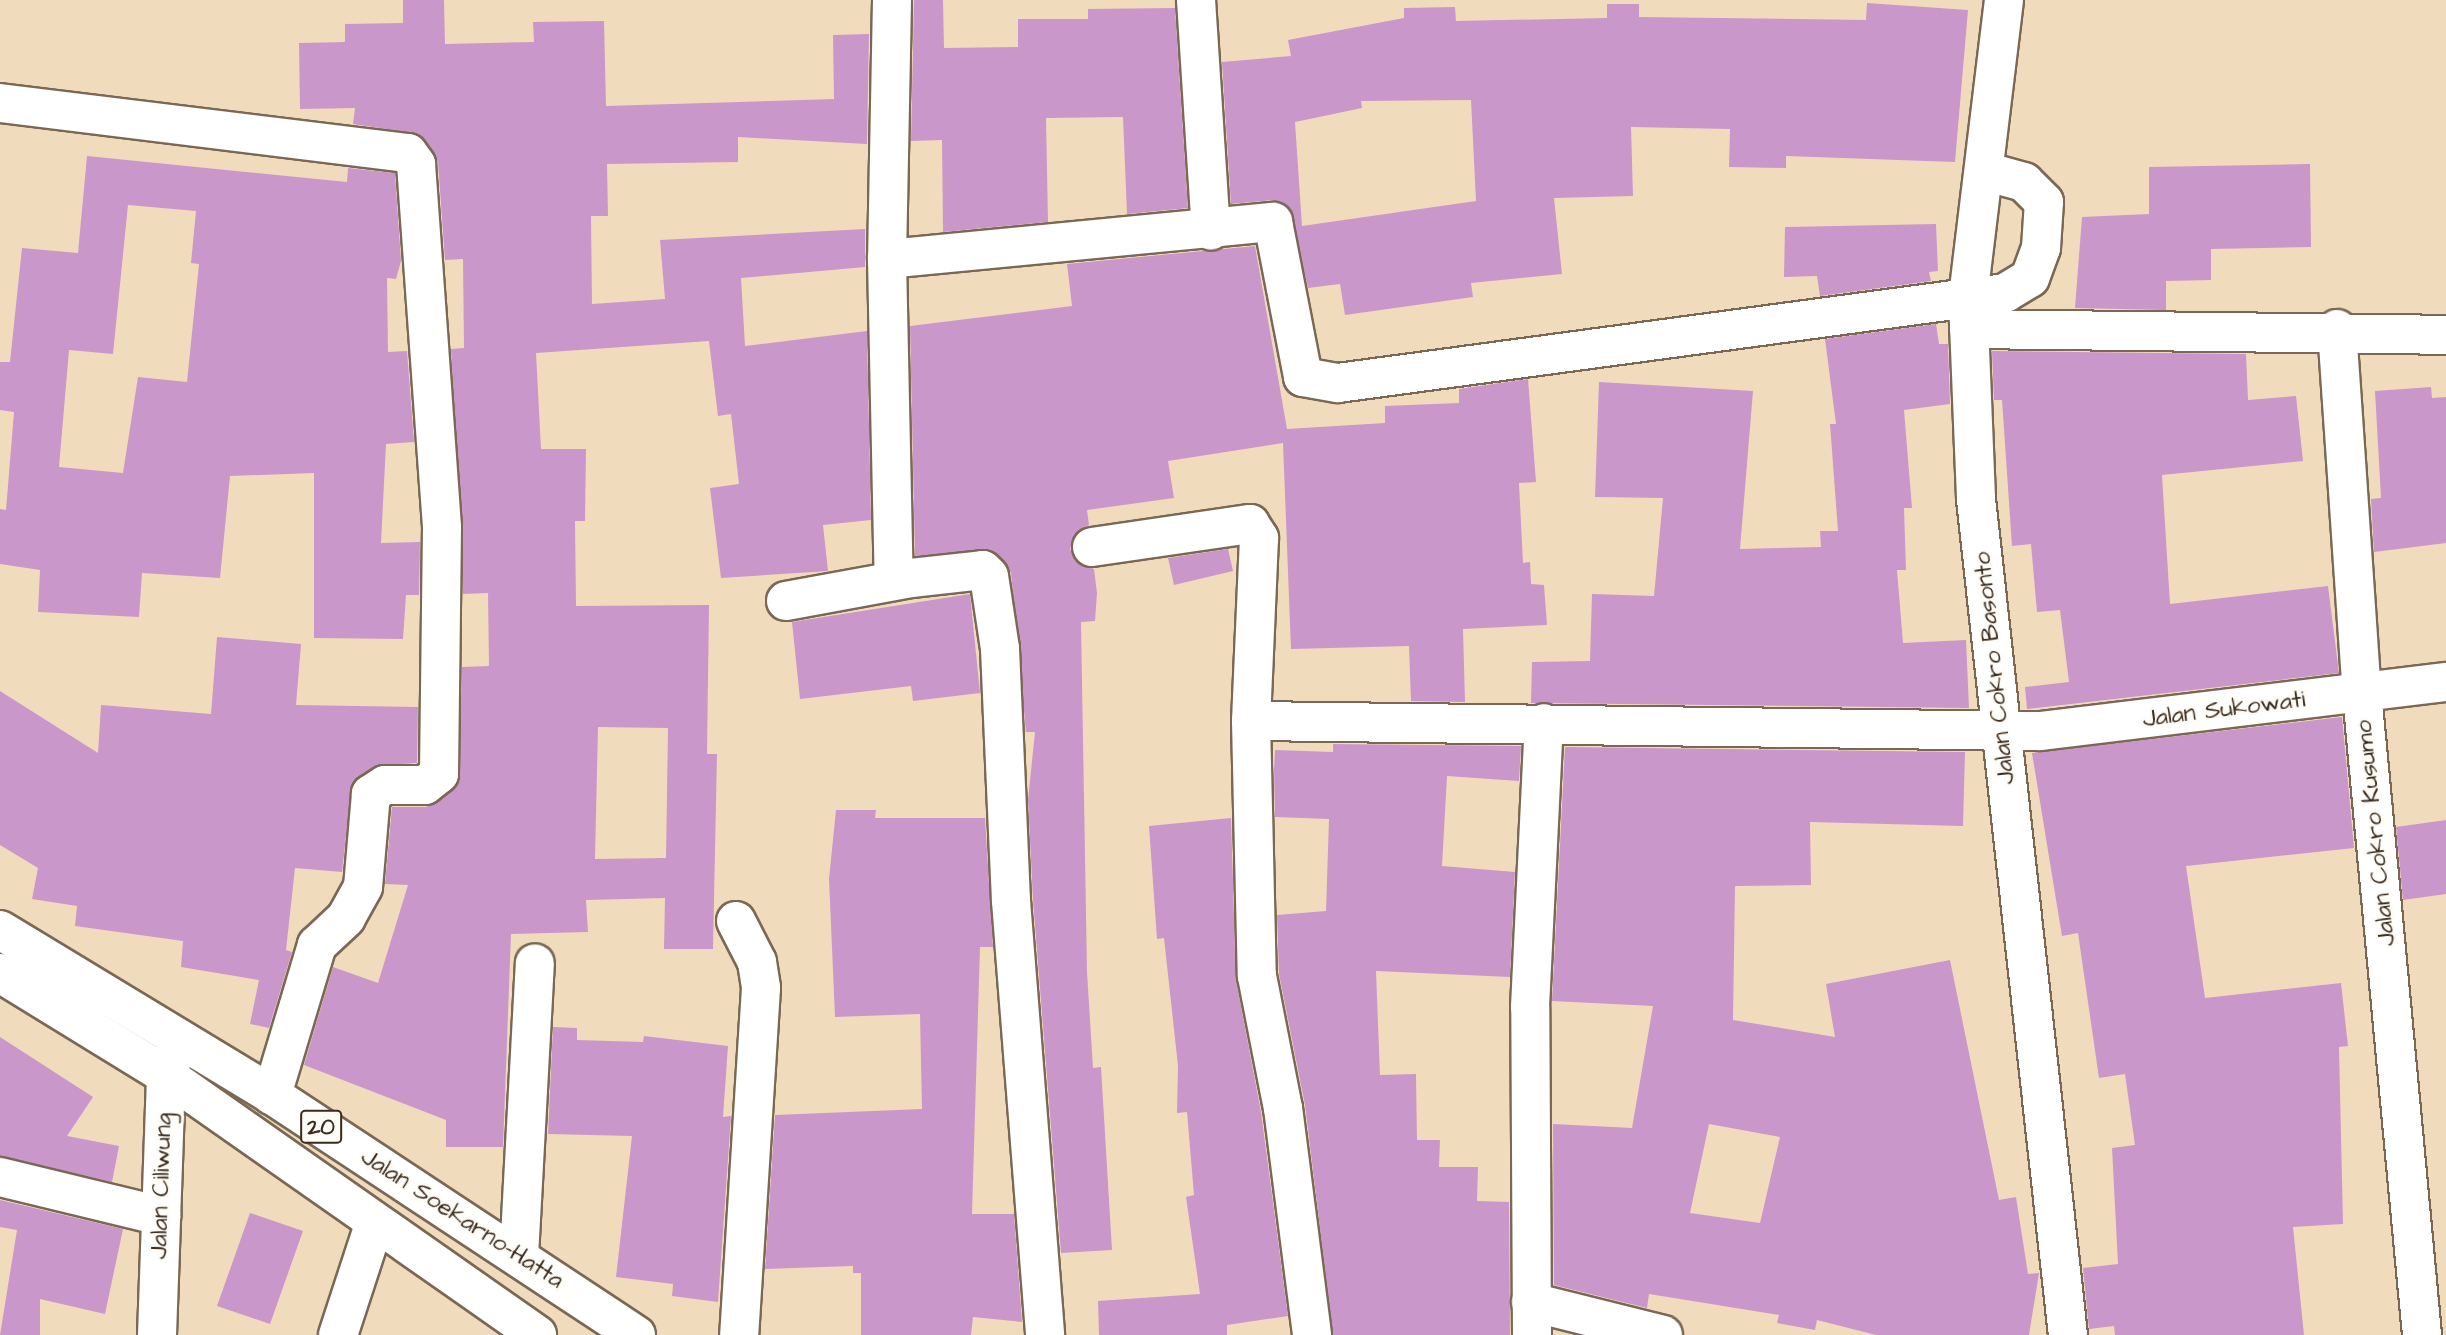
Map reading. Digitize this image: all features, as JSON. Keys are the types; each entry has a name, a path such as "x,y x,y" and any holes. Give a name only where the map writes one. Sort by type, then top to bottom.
{"main road":[{"path":"892,0 887,259 894,580"},
{"path":"1196,0 1211,231"},
{"name":"Jalan Cokro Basonto","path":"2004,0 1968,314 1976,499 2067,1335"},
{"path":"0,103 408,153 416,164 442,527 439,774 425,785 385,785 371,794 360,895 317,945 272,1095"},
{"path":"1968,314 2030,278 2045,222 2036,190 1984,171"},
{"path":"887,259 1211,231 1272,222 1278,227 1303,377 1317,382 1968,314 2446,335"},
{"name":"Jalan Cokro Kusumo","path":"2337,330 2362,694 2422,1335"},
{"path":"1091,547 1255,527 1251,721 1257,976 1283,1108 1312,1335"},
{"path":"786,601 894,580 982,570 992,585 1045,1335"},
{"name":"Jalan Sukowati","path":"1251,721 1544,723 2002,732 2362,694 2446,682"},
{"path":"1544,723 1530,1007 1532,1318 1663,1335"},
{"path":"737,921 757,962 761,988 739,1335"},
{"name":"Jalan Soekarno-Hatta","path":"0,930 272,1095 636,1335"},
{"path":"519,1256 535,963"},
{"name":"Jalan Soekarno-Hatta","path":"0,973 166,1076 374,1225 537,1335"},
{"name":"Jalan Ciliwung","path":"157,1335 166,1076 180,1040"},
{"path":"0,1177 161,1216"},
{"path":"338,1335 374,1225"}],"building":[{"path":"403,0 444,0 445,44 534,42 533,22 604,21 606,106 834,99 833,35 869,34 867,144 738,137 738,162 607,164 608,216 591,216 592,304 665,299 660,240 865,229 865,267 741,278 745,346 867,331 871,520 823,525 828,571 721,578 710,488 739,484 731,414 718,416 709,341 536,353 541,449 586,449 585,521 575,521 576,606 709,605 707,754 717,754 713,949 664,949 665,898 586,900 588,932 511,934 503,1147 446,1147 446,1120 304,1065 333,967 378,983 408,885 385,884 392,807 426,807 458,784 462,667 489,666 488,593 463,594 451,349 464,348 463,259 445,260 438,162 419,134 353,124 355,108 300,109 299,43 345,42 345,24 403,23","holes":["598,727 668,728 666,858 595,859"]},
{"path":"914,0 943,0 944,48 1018,47 1018,19 1088,19 1088,9 1175,8 1188,208 1127,214 1123,117 1046,118 1048,222 943,232 942,140 911,141"},
{"path":"1867,3 1968,10 1955,162 1786,156 1786,168 1729,167 1730,129 1631,127 1633,196 1554,198 1562,274 1471,283 1473,297 1345,315 1340,284 1308,288 1290,208 1272,200 1231,204 1222,62 1291,56 1288,40 1404,18 1404,8 1455,7 1456,21 1607,18 1607,4 1639,4 1639,17 1866,20","holes":["1471,100 1476,201 1302,226 1295,122 1362,108 1361,101"]},
{"path":"87,156 347,182 348,168 395,173 401,261 396,279 387,278 388,352 407,351 414,442 386,444 381,543 420,542 419,595 406,595 403,639 314,638 314,473 230,476 220,578 142,573 139,617 38,612 40,570 0,564 0,509 6,510 14,412 0,410 0,362 10,362 22,248 78,253","holes":["128,205 196,211 191,263 199,264 187,382 138,377 123,473 59,467 69,350 113,354"]},
{"path":"2310,164 2311,247 2211,249 2211,280 2166,281 2166,310 2075,308 2082,217 2149,214 2149,167"},
{"path":"1936,224 1938,271 1929,272 1931,281 1820,296 1817,276 1784,277 1785,227"},
{"path":"1255,246 1287,429 1385,423 1385,406 1459,403 1459,389 1528,379 1536,482 1519,483 1523,563 1530,562 1531,584 1544,585 1547,625 1463,629 1465,702 1411,701 1409,646 1291,649 1283,443 1168,461 1174,498 1087,510 1089,525 1078,530 1070,549 1075,561 1094,569 1097,593 1095,621 1081,622 1087,972 1093,1068 1101,1067 1112,1250 1061,1253 1033,900 1028,800 1035,732 1026,732 1011,573 990,549 915,556 910,326 1072,306 1067,264"},
{"path":"1936,324 1939,344 1948,344 1950,404 1904,410 1912,508 1904,508 1906,570 1897,570 1903,643 1966,640 1969,708 1531,703 1532,662 1590,661 1592,594 1654,596 1663,498 1595,497 1599,382 1753,391 1740,549 1821,547 1820,531 1838,531 1830,424 1836,424 1825,339"},
{"path":"1992,351 2246,354 2248,400 2296,396 2303,461 2162,475 2170,604 2328,586 2339,673 2027,709 2025,687 2069,682 2060,610 2037,612 2031,544 2012,546 2002,400 1994,400"},
{"path":"2431,387 2432,398 2446,397 2446,543 2374,552 2371,499 2381,498 2375,391"},
{"path":"1228,549 1233,571 1174,585 1168,558"},
{"path":"970,594 980,693 913,701 911,686 800,699 792,622"},
{"path":"217,637 301,644 296,705 418,707 417,763 374,766 352,783 342,872 295,868 286,950 292,952 269,1028 250,1024 259,980 181,967 183,941 75,926 77,906 32,899 38,868 0,845 0,691 98,753 101,705 211,714"},
{"path":"2342,717 2354,848 2186,866 2205,998 2341,983 2348,1046 2339,1047 2343,1224 2293,1227 2304,1335 2115,1335 2114,1326 2089,1329 2083,1268 2118,1264 2112,1148 2135,1145 2125,1074 2099,1078 2078,933 2062,936 2032,753"},
{"path":"1333,744 1521,746 1519,781 1447,776 1442,866 1515,872 1510,977 1376,971 1380,1075 1416,1074 1417,1140 1440,1140 1439,1167 1478,1167 1477,1201 1509,1202 1510,1335 1333,1335 1305,1105 1279,974 1277,915 1326,911 1329,819 1275,817 1274,769 1275,750 1333,752"},
{"path":"1565,747 1965,752 1963,826 1810,822 1811,885 1735,886 1733,1020 1835,1037 1826,984 1950,960 1999,1200 2016,1197 2028,1274 2039,1273 2029,1335 1876,1335 1817,1320 1815,1330 1777,1323 1779,1315 1649,1294 1647,1308 1554,1285 1553,1124 1632,1128 1653,1006 1552,1001","holes":["1709,1124 1780,1137 1760,1223 1690,1213"]},
{"path":"836,810 876,810 875,818 985,818 993,947 980,947 972,1214 1014,1214 1022,1322 973,1317 971,1335 861,1335 861,1273 853,1273 853,1266 765,1269 775,1115 922,1109 920,1014 835,1017 829,879"},
{"path":"1231,818 1236,980 1261,1112 1288,1316 1227,1325 1227,1335 1099,1335 1098,1301 1200,1294 1186,1197 1194,1195 1187,1112 1177,1113 1178,1066 1164,938 1157,939 1149,826"},
{"path":"2446,820 2446,894 2403,900 2396,827"},
{"path":"553,1027 577,1028 577,1040 643,1042 644,1036 728,1046 723,1117 731,1116 718,1302 672,1296 673,1284 616,1277 632,1136 548,1134"},
{"path":"0,1037 93,1097 67,1136 119,1146 112,1182 0,1156"},
{"path":"0,1200 123,1229 105,1314 40,1299 40,1335 0,1335 17,1230 0,1227"},
{"path":"250,1213 303,1231 270,1324 217,1306"}]}
